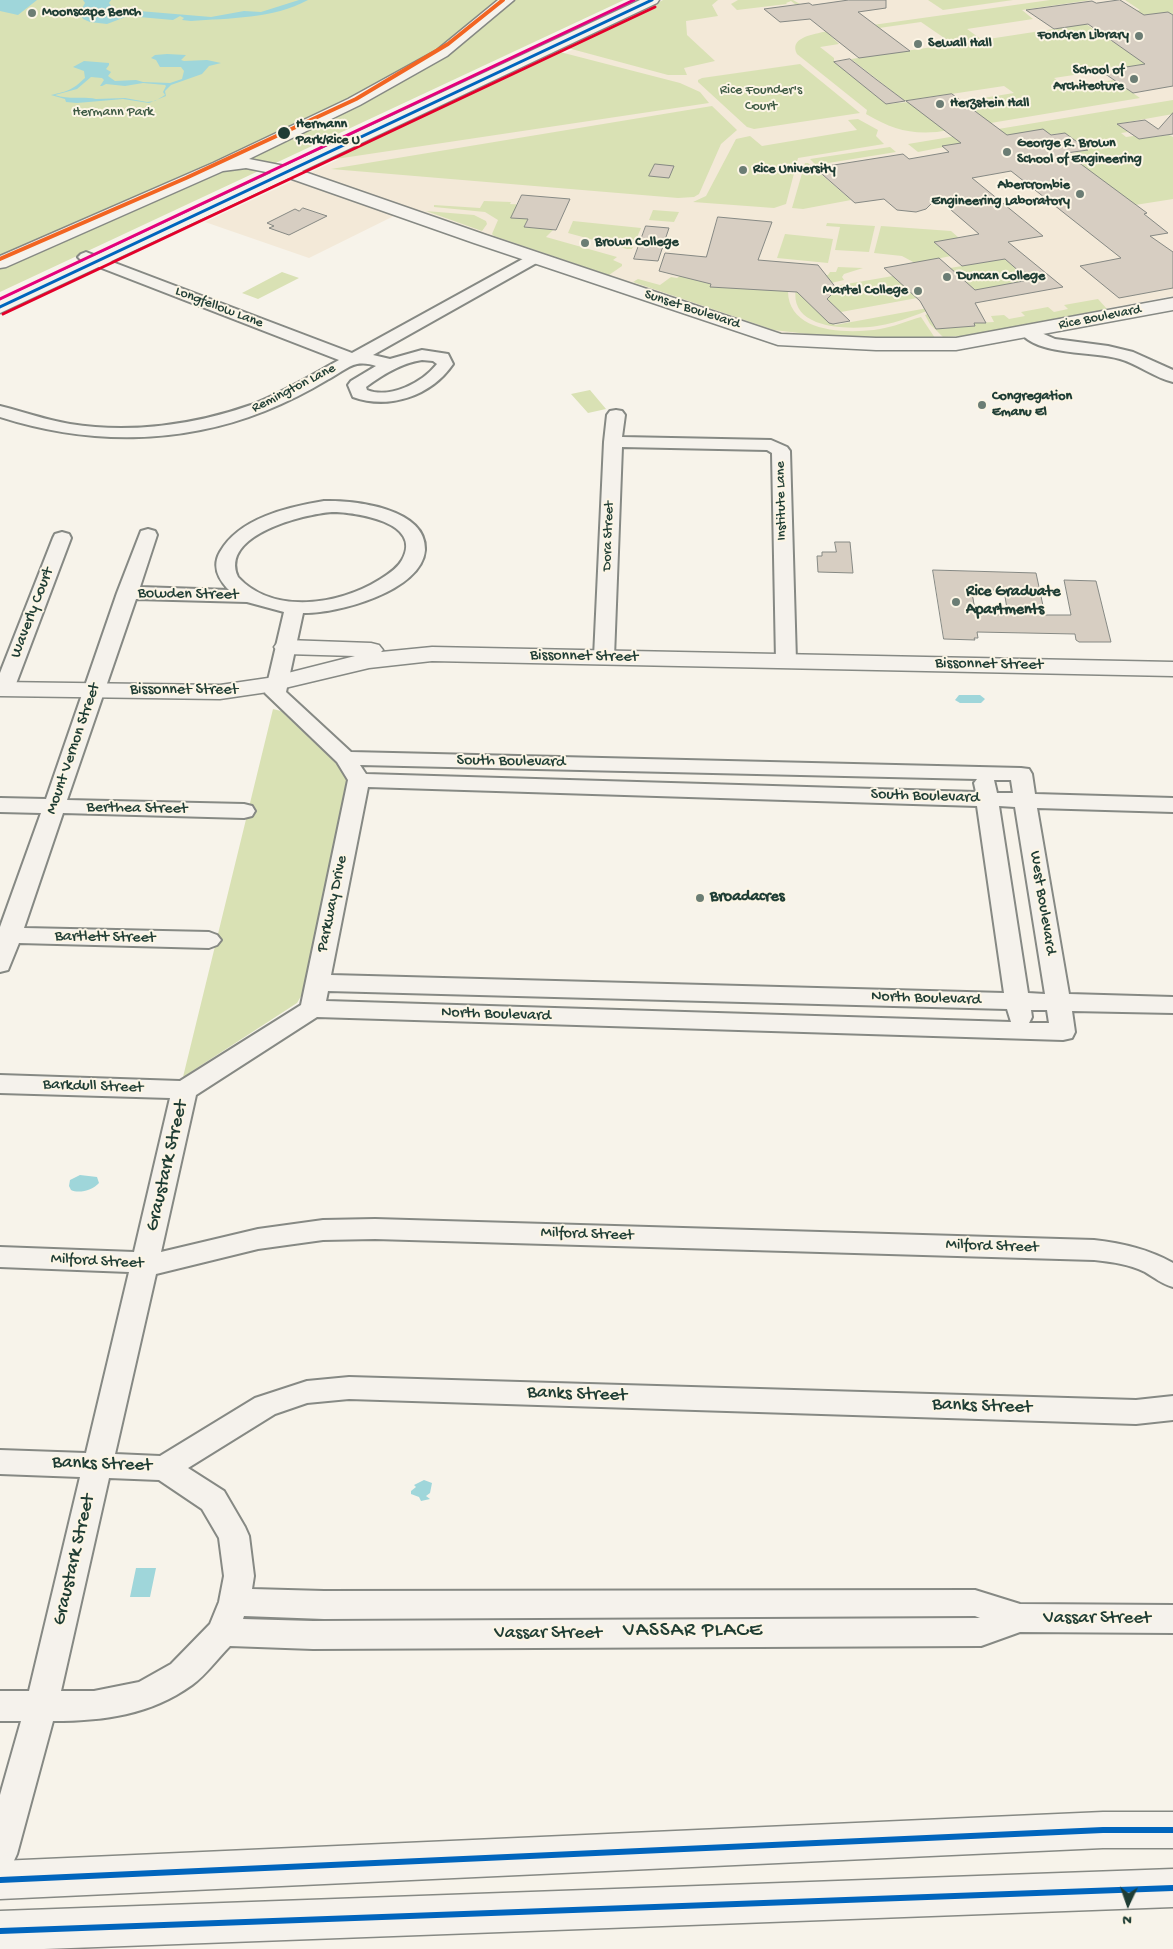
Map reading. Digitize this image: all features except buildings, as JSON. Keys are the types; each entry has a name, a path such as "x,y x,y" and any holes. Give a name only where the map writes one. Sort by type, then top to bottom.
{"main road":[{"path":"0,250 368,82 440,38 487,0"},
{"path":"0,263 219,167 354,102 442,53 506,0"},
{"path":"283,170 635,0"},
{"path":"0,298 91,259 652,0"},
{"name":"Sunset Boulevard","path":"219,167 246,163 283,170 536,258 778,339 868,344 956,344 1028,332"},
{"path":"0,307 91,259"},
{"name":"Rice Boulevard","path":"1028,332 1173,304"},
{"path":"286,647 432,654"},
{"name":"Bissonnet Street","path":"2,689 220,692 249,690 355,663 388,657 432,654 1173,669"},
{"path":"0,1880 149,1875 1102,1830 1173,1830"},
{"path":"0,1931 1173,1888"}],"street":[{"name":"Remington Lane","path":"0,411 39,423 97,431 139,432 199,425 231,418 272,403 352,358 412,328 536,258"},
{"name":"Longfellow Lane","path":"91,259 352,358"},
{"path":"1028,332 1046,344 1097,349 1128,355 1146,361 1173,377"},
{"path":"421,354 442,358 445,364 441,372 425,384 400,393 375,398 364,396 357,389 357,385 390,365 421,354"},
{"path":"373,374 353,365 352,358 376,360 390,365"},
{"name":"Dora Street","path":"604,657 613,442 616,416"},
{"name":"Institute Lane","path":"613,442 770,445 781,451 786,661"},
{"path":"341,506 355,507 389,517 408,529 416,544 416,552 407,568 374,592 342,603 295,607 268,603 250,596 229,579 225,565 227,554 234,544 244,536 268,522 307,510 341,506"},
{"name":"Mount Vernon Street","path":"0,964 5,935 54,806 148,535"},
{"name":"Waverly Court","path":"2,689 62,538"},
{"name":"Bowden Street","path":"127,593 250,596"},
{"path":"295,607 275,693 345,758 359,780"},
{"name":"South Boulevard","path":"345,758 1022,774"},
{"path":"677,766 677,790"},
{"path":"984,774 1022,1031"},
{"name":"West Boulevard","path":"1022,774 1063,1032"},
{"name":"South Boulevard","path":"359,780 1173,805"},
{"name":"Parkway Drive","path":"312,1009 359,780"},
{"name":"Berthea Street","path":"0,805 244,811"},
{"name":"Bartlett Street","path":"5,935 209,940"},
{"name":"North Boulevard","path":"317,983 1173,1005"},
{"path":"679,992 679,1020"},
{"path":"185,1090 312,1009"},
{"name":"North Boulevard","path":"312,1009 1063,1032"},
{"name":"Barkdull Street","path":"0,1084 185,1090"},
{"name":"Graustark Street","path":"2,1844 41,1707 97,1465 146,1266 169,1153 185,1090"},
{"name":"Milford Street","path":"0,1257 131,1262 146,1266 258,1239 323,1230 375,1229 1094,1250 1125,1253 1161,1268 1173,1277"},
{"name":"Banks Street","path":"0,1462 164,1468 265,1406 308,1392 349,1388 1136,1412 1173,1408"},
{"path":"0,1706 94,1706 145,1695 182,1674 223,1632 234,1602 239,1576 234,1536 213,1500 164,1468"},
{"name":"Vassar Street","path":"234,1602 324,1605 975,1603 1020,1618 1173,1619"},
{"name":"Vassar Street","path":"223,1632 313,1635 981,1632 1020,1618"}],"shaded area":[{"name":"Rice University","path":"678,0 1173,0 1173,296 961,336 915,339 773,333 408,209 309,258 205,222"}],"green space":[{"name":"Hermann Park","path":"0,0 624,0 0,292"},
{"path":"663,0 718,0 712,5 718,16 686,21 687,35 715,61 684,68 687,75 668,75 564,47"},
{"path":"738,0 793,0 800,4 795,4 791,1 787,4 737,10 731,4"},
{"path":"928,0 1013,0 943,10"},
{"path":"1050,0 1091,0 1022,10 1033,19 967,29 982,40 1060,28 1083,22 1119,46 1153,63 1054,78 1067,87 1114,80 1140,98 937,132 917,132 892,127 866,114 867,110 797,54 796,44 802,38 823,32","holes":["921,22 953,44 851,59 905,101 1004,86 1014,93 952,103 921,101 886,104 834,62 834,58 820,47 839,44 830,35"]},
{"path":"1125,0 1173,0 1173,15 1168,12 1096,17 1140,10"},
{"path":"560,52 680,83 700,92 709,103 329,160"},
{"name":"Rice Founder's Court","path":"800,64 860,113 754,129 747,127 698,82 702,78"},
{"path":"1173,100 1173,114 1083,130 1117,124 1128,132 1121,133 1126,137 1134,136 1139,139 1169,135 1173,137 1173,199 1135,205 1068,155 1088,149 1065,133 975,141 918,152 908,144"},
{"path":"712,106 737,130 721,144 699,194 694,197 678,198 331,169"},
{"path":"858,119 878,130 876,136 884,144 798,158 786,204 774,208 693,202 706,196 736,139 750,136 762,146 857,130 848,120"},
{"path":"890,147 896,152 816,165 810,159"},
{"path":"805,163 808,163 851,200 803,209 792,208"},
{"path":"484,201 541,206 511,218 528,218 524,227 554,229 546,237 617,257 613,260 622,264 622,266 609,275 494,236 492,234 498,220 485,212 434,207 434,205 480,208"},
{"path":"653,210 679,212 674,222 649,220"},
{"path":"426,211 474,215 486,221 487,224 482,231"},
{"path":"573,221 641,228 632,249 627,249 568,233"},
{"path":"827,223 875,226 869,252 835,250 840,227 826,226"},
{"path":"881,226 951,231 959,238 935,243 951,256 915,263 902,256 874,253"},
{"path":"785,234 833,239 828,263 777,258"},
{"path":"1005,259 1030,280 975,290 950,268"},
{"path":"838,267 863,268 844,274 842,277 844,280 831,283 798,272 828,275 830,272 836,272"},
{"path":"282,272 299,278 258,299 242,293"},
{"path":"680,276 711,284 710,286 788,291 791,305 798,316 809,323 838,331 880,329 921,317 935,338 915,339 816,335 774,330 633,282 638,279 660,285 671,277 677,278"},
{"path":"893,276 917,298 841,312 825,297 836,290 835,286"},
{"path":"796,288 806,300 809,300 835,325 944,305 885,325 852,328 837,327 811,320 801,312 796,302"},
{"path":"1098,299 1107,309 962,336 943,337 930,324 925,315 930,313 930,319 936,329 975,326 974,323 994,322 991,316 1004,315 1009,319 1025,316 1021,312 1048,307 1054,312 1068,309 1064,305"},
{"path":"590,390 606,409 588,413 571,394"},
{"path":"273,709 281,711 345,772 347,782 304,991 297,1003 183,1077"}],"water":[{"path":"0,0 37,0 18,15 0,11"},
{"path":"83,0 111,0 109,3 116,13 126,14 139,11 211,17 244,11 261,12 299,0 308,0 280,11 235,18 191,21 182,20 184,18 180,16 173,20 128,16 107,24 90,22 83,19 80,12 85,3"},
{"path":"155,55 186,55 181,60 207,60 221,63 209,66 202,74 171,85 165,91 166,96 157,100 165,95 163,92 165,85 143,83 125,86 106,84 100,86 104,80 102,78 91,77 77,89 55,95 71,98 125,98 147,102 153,101 149,103 123,99 77,103 66,102 65,99 51,95 70,90 85,78 84,71 73,67 84,61 109,63 106,69 111,72 108,76 115,81 136,80 170,83 182,79 184,71 181,67 160,67 156,60 151,58"},
{"path":"959,695 980,695 985,699 981,703 960,703 955,700"},
{"path":"80,1175 97,1177 99,1183 86,1191 78,1192 71,1190 69,1186 70,1180"},
{"path":"424,1480 432,1483 430,1493 426,1496 430,1499 421,1501 419,1497 411,1494 411,1491 416,1487 414,1485"},
{"path":"136,1568 156,1568 150,1597 130,1597"}],"transit line":[{"path":"0,259 186,178 356,99 448,44 503,0"},
{"path":"0,299 634,0"},
{"path":"0,307 652,0"},
{"path":"3,314 655,7"},
{"path":"0,1880 1103,1830 1173,1830"},
{"path":"0,1931 1173,1888"}],"place":[{"name":"Moonscape Bench","path":"32,13"},
{"name":"Fondren Library","path":"1139,36"},
{"name":"Sewall Hall","path":"918,44"},
{"name":"School of Architecture","path":"1134,79"},
{"name":"Herzstein Hall","path":"940,104"},
{"name":"Hermann Park/Rice U","path":"284,133"},
{"name":"George R. Brown School of Engineering","path":"1007,152"},
{"name":"Rice University","path":"743,170"},
{"name":"Abercrombie Engineering Laboratory","path":"1080,194"},
{"name":"Brown College","path":"585,243"},
{"name":"Duncan College","path":"947,277"},
{"name":"Martel College","path":"918,291"},
{"name":"Congregation Emanu El","path":"982,405"},
{"name":"Rice Graduate Apartments","path":"956,602"},
{"name":"Broadacres","path":"700,898"}],"district":[{"name":"VASSAR PLACE","path":"693,1632"}]}
